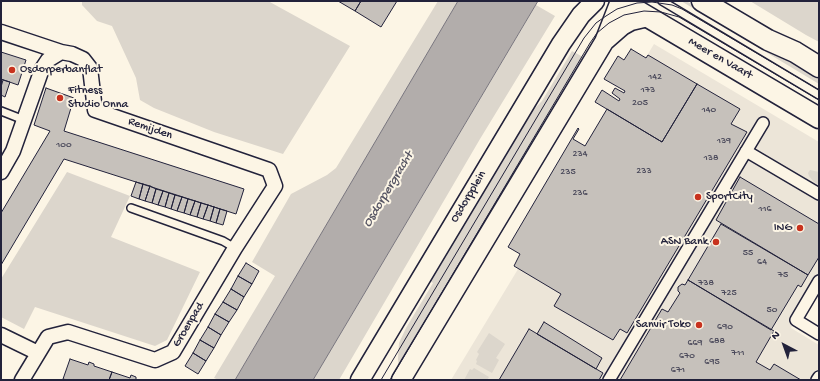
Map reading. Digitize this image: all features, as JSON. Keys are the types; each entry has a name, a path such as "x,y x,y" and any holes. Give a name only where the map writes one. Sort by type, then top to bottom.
{"main road":[{"name":"Meer en Vaart","path":"620,1 819,118"},
{"path":"702,1 768,40 795,52 819,67"}],"street":[{"name":"Osdorpplein","path":"360,380 583,8 595,1"},
{"path":"401,380 604,42 620,1"},
{"path":"604,42 622,26 631,21 648,17"},
{"path":"1,32 61,52"},
{"path":"1,172 13,151 42,69 48,60 61,52"},
{"name":"Remijden","path":"61,52 72,54 83,59 90,68 95,110 269,170 275,186"},
{"path":"609,380 762,123"},
{"path":"746,150 819,194"},
{"name":"Groenpad","path":"38,353 48,337 68,332 155,360 172,352 235,248 275,186"},
{"path":"819,281 796,320 819,334"},
{"path":"1,335 38,353 22,380"}],"lane":[{"path":"662,1 819,95"},
{"path":"1,111 24,120"},
{"path":"131,208 223,241 235,248"}],"shaded area":[{"path":"82,1 268,1 350,46 283,154 214,132 154,108 140,100 136,78 112,26 97,21 82,5"},
{"path":"438,1 458,1 235,380 219,380 214,378 275,276 252,262 291,194 327,175 336,168"},
{"path":"681,1 686,1 819,72 819,84"},
{"path":"750,1 819,1 819,42 806,35"},
{"path":"536,5 555,16 480,139 339,380 313,380"},
{"path":"654,44 819,142 819,279 791,328 819,345 819,380 451,380"},
{"path":"572,51 585,58 399,369 399,343 406,328 433,283 427,279 528,115 542,101"},
{"path":"810,170 819,172 819,185 809,176 808,173"},
{"path":"67,172 130,196 111,237 200,272 167,340 155,346 35,307 24,329 1,317 1,279"},
{"path":"489,333 505,344 496,358 499,360 492,373 476,364 479,354 477,352"},
{"path":"474,368 489,377 487,380 464,380 470,369 472,370"}],"water":[{"name":"Osdorpergracht","path":"458,1 538,1 313,380 235,380"}],"building":[{"path":"338,1 361,1 355,11"},
{"path":"361,1 397,1 381,27 355,11"},
{"path":"631,49 646,58 648,55 697,84 662,142 595,102 602,90 619,101 620,99 612,93 615,88 624,93 625,91 604,79 618,56 624,60"},
{"name":"Osdorperbanflat","path":"1,52 26,60 18,85 1,79"},
{"path":"3,80 10,82 5,97 1,95"},
{"path":"697,84 740,109 731,124 747,132 627,333 620,329 613,340 554,306 561,294 514,266 520,254 508,247 578,128 579,129 573,139 585,146 607,109 662,142"},
{"path":"46,88 74,98 64,131 244,189 236,214 64,159 1,265 1,213 50,131 34,125"},
{"path":"740,177 819,224 819,257 808,275 716,220"},
{"path":"136,182 143,184 139,199 131,196"},
{"path":"143,184 150,186 145,201 139,199"},
{"path":"150,186 156,189 152,203 145,201"},
{"path":"156,189 163,191 158,205 152,203"},
{"path":"163,191 169,193 165,207 158,205"},
{"path":"169,193 175,195 171,209 165,207"},
{"path":"175,195 182,197 177,211 171,209"},
{"path":"182,197 188,199 184,213 177,211"},
{"path":"188,199 195,201 190,215 184,213"},
{"path":"195,201 201,203 197,217 190,215"},
{"path":"201,203 208,205 203,219 197,217"},
{"path":"208,205 214,207 210,221 203,219"},
{"path":"214,207 220,209 216,223 210,221"},
{"path":"220,209 227,211 223,225 216,223"},
{"path":"721,224 808,275 801,287 798,285 771,330 688,280"},
{"path":"246,263 259,271 252,284 238,276"},
{"path":"238,276 252,284 244,297 231,289"},
{"path":"688,280 774,331 756,362 770,370 774,364 801,380 620,380 662,309 668,312 680,293 678,291 678,287 682,284 685,285"},
{"path":"231,289 244,297 237,310 223,302"},
{"path":"223,302 237,310 229,322 215,314"},
{"path":"215,314 229,322 221,335 208,327"},
{"path":"544,322 602,358 596,369 537,334"},
{"path":"208,327 221,335 214,348 200,340"},
{"path":"529,329 603,373 599,380 499,380"},
{"path":"200,340 214,348 206,361 193,353"},
{"path":"193,353 206,361 198,374 185,366"},
{"path":"70,359 88,365 89,362 94,364 94,366 112,372 109,380 63,379"},
{"path":"112,372 130,378 131,375 136,377 136,380 109,380"}],"tram line":[{"path":"381,380 584,38 596,23 606,16 617,9 637,3 652,2 672,5 682,9 819,90"},
{"path":"390,380 590,43 597,33 609,23 624,15 644,11 661,12 679,17 819,100"}],"place":[{"name":"Osdorperbanflat","path":"12,70"},
{"name":"Fitness Studio Onna","path":"60,98"},
{"name":"SportCity","path":"698,197"},
{"name":"ING","path":"800,228"},
{"name":"ASN Bank","path":"716,242"},
{"name":"Sanvir Toko","path":"699,325"}]}
